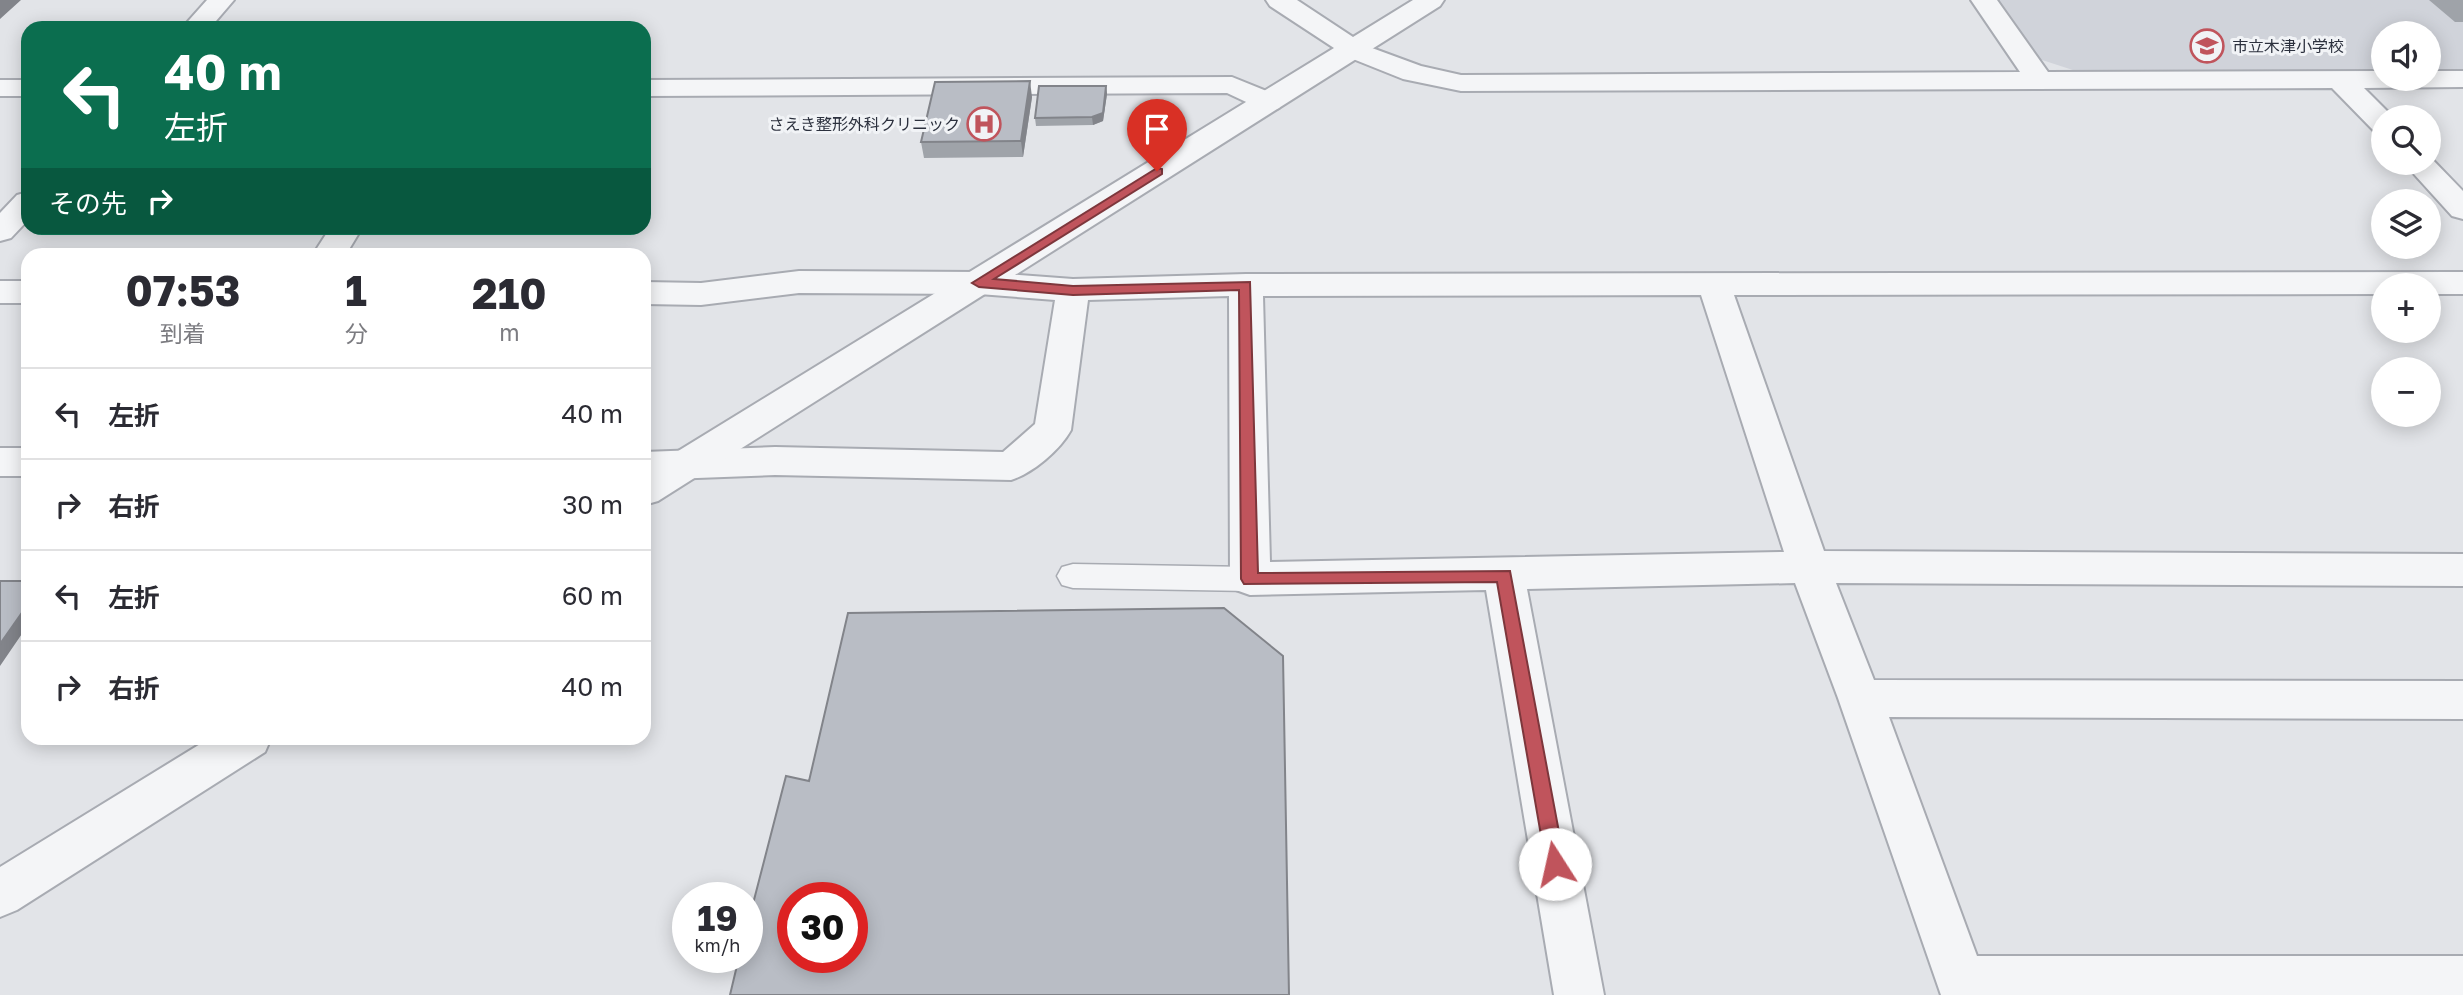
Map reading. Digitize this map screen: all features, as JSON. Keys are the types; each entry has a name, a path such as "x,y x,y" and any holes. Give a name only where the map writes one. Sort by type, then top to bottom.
{"street":[{"path":"202,21 221,0"},
{"path":"1279,0 1353,49 1413,73 1461,83 2463,79"},
{"path":"651,487 1431,0"},
{"path":"1984,0 2042,82"},
{"path":"2340,80 2371,112"},
{"path":"651,88 1232,85 1269,102"},
{"path":"0,88 21,88"},
{"path":"2430,175 2463,209"},
{"path":"0,231 21,209"},
{"path":"651,293 701,295 799,282 979,283 1073,290 1245,285 2463,283"},
{"path":"1245,285 1250,579 1504,576 1809,567 2463,570"},
{"path":"1714,285 1809,567 1860,698 1963,988 2463,981"},
{"path":"651,466 775,461 1011,466 1053,430 1073,290"},
{"path":"0,292 21,292"},
{"path":"0,462 21,462"},
{"path":"1504,576 1579,995"},
{"path":"1860,698 2463,700"},
{"path":"0,894 238,745"}],"lane":[{"path":"1073,576 1250,579"}],"shaded area":[{"name":"市立木津小学校","path":"1996,0 2463,0 2463,70 2441,70 2441,21 2371,21 2371,70 2079,72 2039,59"}],"building":[{"path":"1030,81 1021,141 921,142 935,82"},
{"path":"1039,86 1106,86 1103,113 1092,117 1035,118"},
{"path":"0,581 21,581 21,614 0,644"},
{"path":"1224,608 1283,656 1289,995 730,995 735,973 763,973 763,882 759,882 786,776 809,781 848,613"}],"place":[{"name":"市立木津小学校","path":"2207,46"},
{"name":"さえき整形外科クリニック","path":"984,124"}],"route":[{"path":"1157,171 979,283 1073,290 1245,285 1250,579 1504,576 1555,864"}]}
